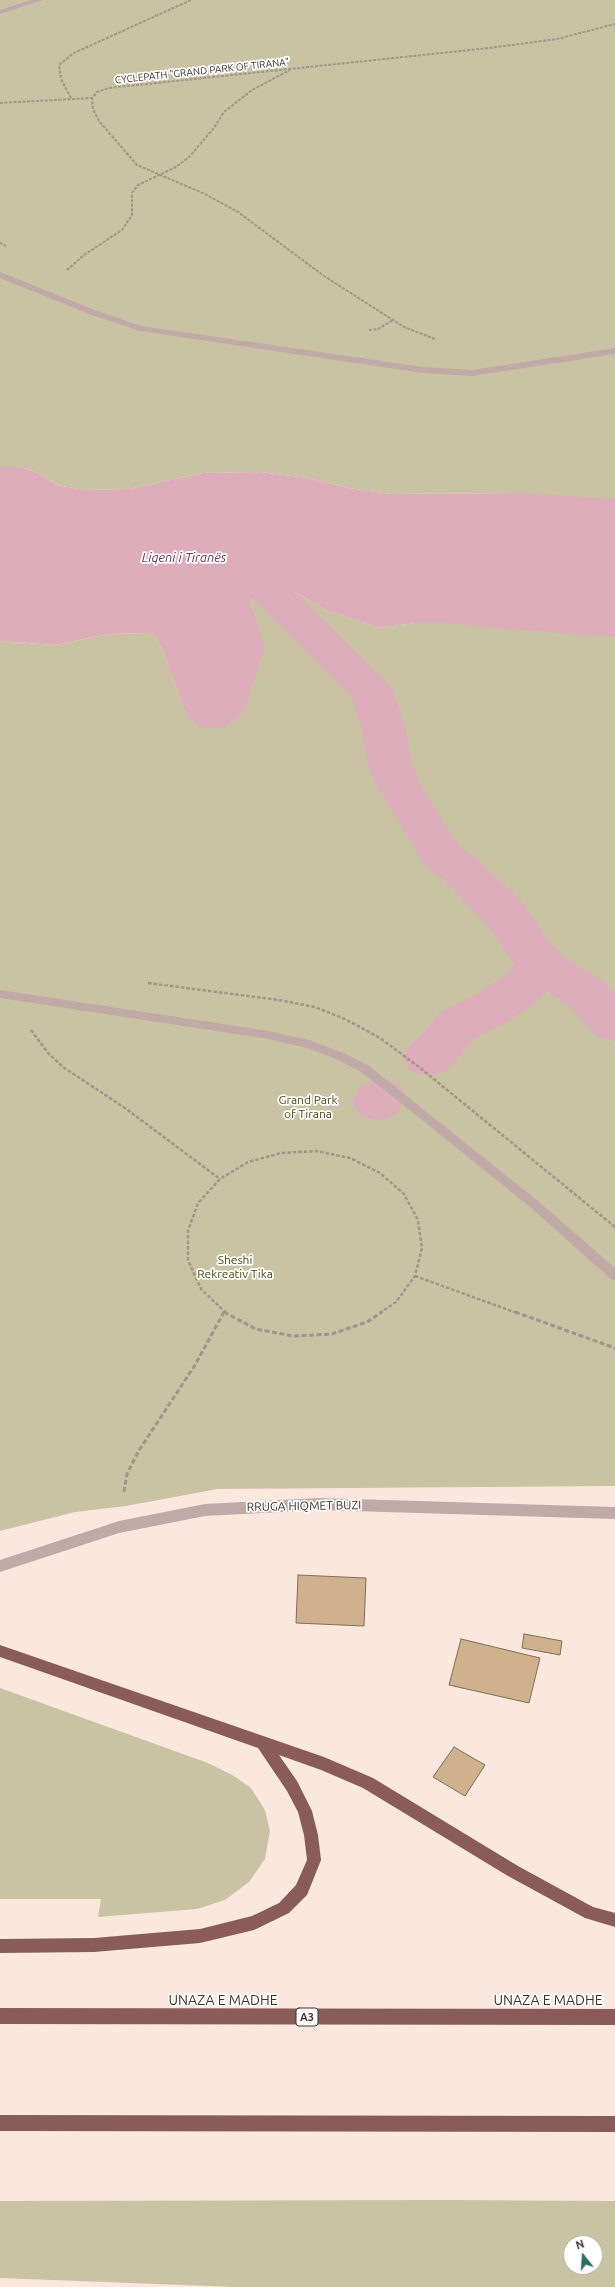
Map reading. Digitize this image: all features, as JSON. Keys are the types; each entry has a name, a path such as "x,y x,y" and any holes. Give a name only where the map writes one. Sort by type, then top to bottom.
{"highway":[{"path":"0,1651 264,1745 324,1764 368,1783 513,1871 590,1913 615,1920"},
{"path":"0,1946 94,1945 200,1936 254,1923 284,1908 302,1890 314,1860 311,1835 305,1811 292,1786 264,1745"},
{"name":"UNAZA E MADHE","path":"0,2016 615,2017"},
{"path":"0,2123 615,2124"}],"street":[{"path":"0,12 39,0"},
{"path":"0,275 92,312 140,328 281,350 447,372 472,373 507,369 615,351"},
{"path":"5,995 269,1035 309,1044 340,1056 365,1069 400,1096 534,1204 615,1274"},
{"name":"RRUGA HIQMET BUZI","path":"0,1566 119,1526 205,1510 319,1504 615,1512"}],"path":[{"path":"70,98 61,79 59,65 74,53 191,0"},
{"name":"CYCLEPATH \"GRAND PARK OF TIRANA\"","path":"92,98 97,92 109,88 558,39 615,24"},
{"path":"38,291 60,277 84,254 122,230 132,216 132,193 138,185 184,162 214,128 224,112 242,96 292,69"},
{"path":"0,103 92,98 93,109 99,121 137,165 205,194 238,212 324,276 404,327 440,341"},
{"path":"5,995 48,1053 63,1067 125,1108 220,1179"},
{"path":"316,1151 350,1158 380,1173 404,1194 418,1220 422,1248 415,1276 396,1302 367,1322 332,1334 293,1336 256,1329 224,1312 201,1289 188,1260 188,1231 198,1203 220,1179 248,1162 281,1153 316,1151"},
{"path":"415,1276 615,1348"},
{"path":"119,1526 127,1474 138,1452 195,1365 224,1312"}],"green space":[{"name":"Grand Park of Tirana","path":"0,0 615,0 615,1486 218,1489 126,1506 75,1512 0,1531 0,641 55,645 108,634 154,633 163,651 186,715 243,713 248,695 256,623 250,602 257,591 277,587 295,592 326,610 379,628 415,623 446,623 518,493 390,494 348,488 308,478 260,472 203,473 129,489 84,490 57,485 38,473 21,467 0,467"},
{"path":"0,1688 208,1763 234,1776 251,1788 265,1810 270,1831 265,1859 249,1882 225,1900 197,1909 98,1917 101,1899 0,1899"},
{"path":"0,2201 615,2201 615,2287 235,2287 0,2278"}],"water":[{"name":"Liqeni i Tiranës","path":"0,467 21,467 38,473 57,485 84,490 129,489 203,473 260,472 308,478 348,488 390,494 518,493 615,499 615,637 446,623 415,623 379,628 326,610 295,592 277,587 257,591 250,602 265,647 243,713 224,728 202,728 186,715 163,651 154,633 108,634 55,645 0,641"}],"building":[{"path":"298,1575 366,1578 364,1626 296,1623"},
{"path":"524,1634 562,1641 560,1655 522,1648"},
{"path":"461,1639 540,1658 529,1703 449,1685"},
{"path":"454,1747 485,1765 465,1796 433,1777"}],"waterway":[{"path":"267,589 371,691 383,726 389,762 397,782 442,856 461,870 506,915 528,948 540,963"},
{"path":"428,1058 439,1048 456,1026 494,1007 523,987 540,963"},
{"path":"540,963 545,968 584,992 615,1024"},
{"path":"377,1102 381,1097"}],"park label":[{"name":"Sheshi Rekreativ Tika","path":"235,1267"}]}
